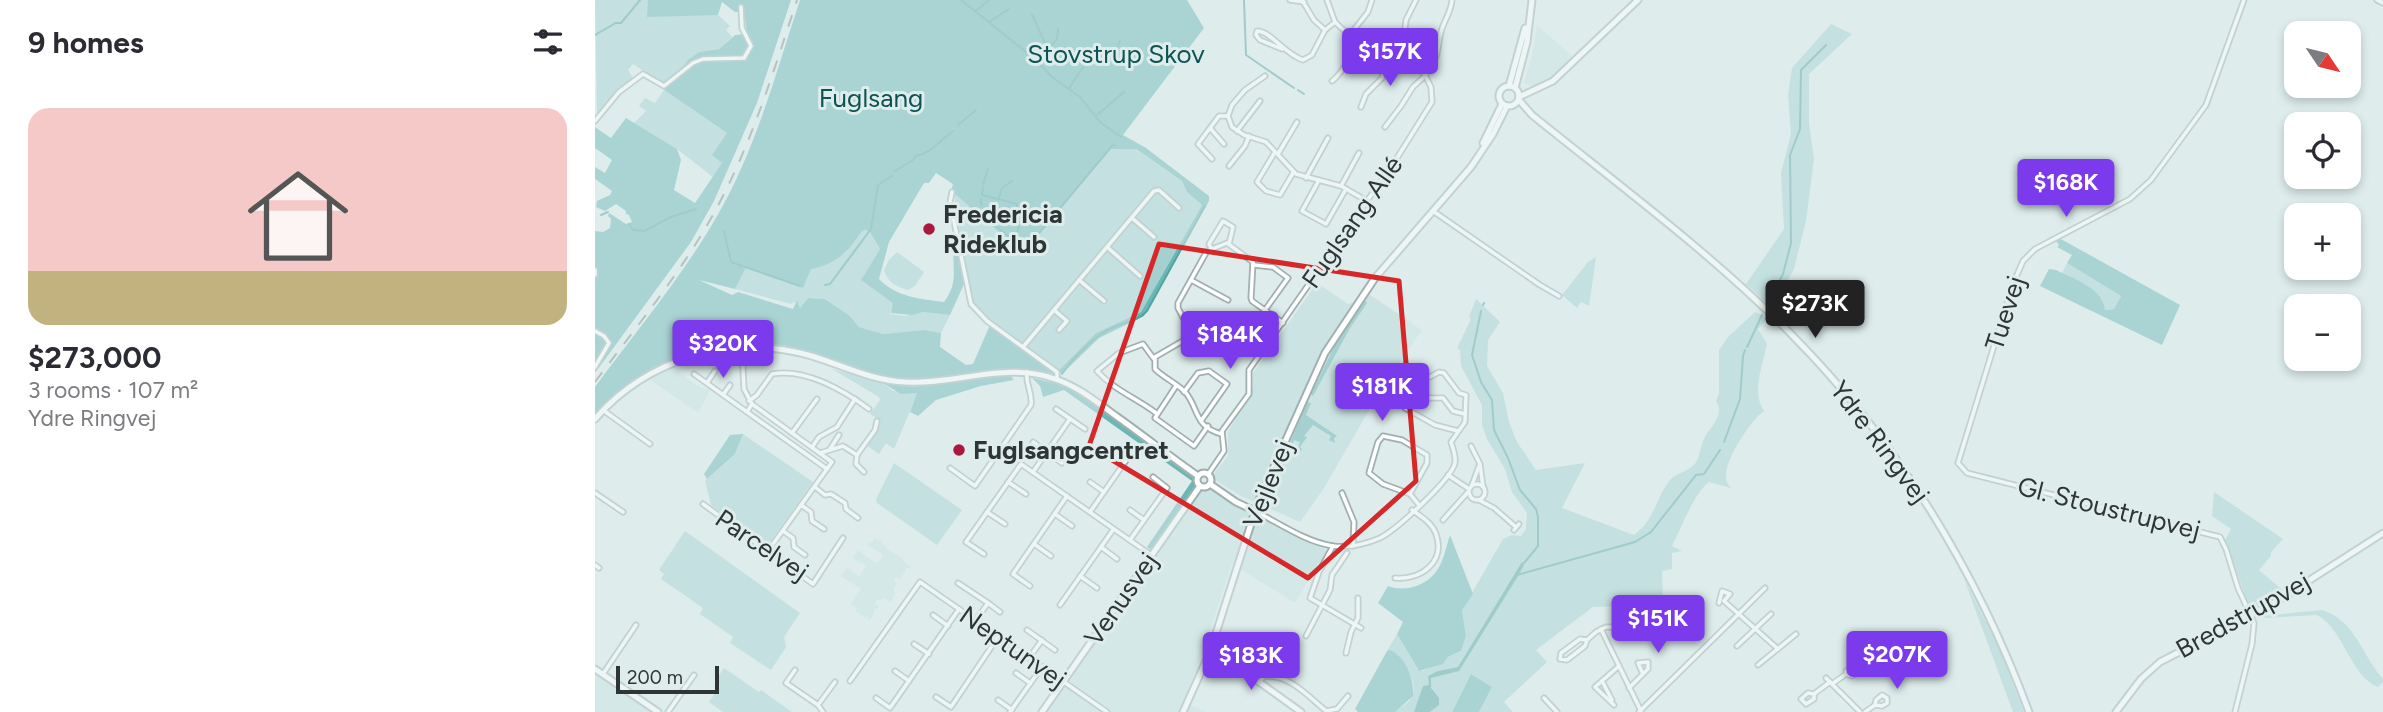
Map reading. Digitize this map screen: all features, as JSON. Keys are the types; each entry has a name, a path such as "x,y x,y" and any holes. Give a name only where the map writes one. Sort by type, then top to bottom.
{"street":[{"path":"1290,0 1303,1 1314,20 1325,30"},
{"path":"1327,0 1335,22 1359,44 1418,67 1425,74"},
{"path":"1349,36 1368,12 1372,0"},
{"path":"1398,59 1406,20 1416,0"},
{"name":"Fuglsang Allé","path":"1385,127 1413,86 1437,58 1441,33 1448,19 1452,0"},
{"path":"1507,105 1516,92 1527,42 1530,0"},
{"path":"1516,92 1537,90 1553,81 1638,0"},
{"name":"Tuevej","path":"1959,466 1959,456 2023,261 2035,249 2135,196 2151,180 2206,104 2244,0"},
{"path":"2377,0 2383,3"},
{"path":"595,121 619,92 642,74 664,86 698,60 744,58 751,46 742,28 741,7"},
{"path":"1282,49 1269,34 1257,31 1256,35 1260,40 1300,60 1312,55 1325,30 1335,22"},
{"path":"1332,81 1339,76 1359,44"},
{"path":"1361,107 1366,94 1382,78 1389,56"},
{"name":"Fuglsang Allé","path":"1208,473 1224,451 1222,434 1248,394 1249,370 1430,109 1433,94 1425,74"},
{"path":"1265,76 1237,98 1228,116 1229,122 1237,131 1266,142 1293,173 1344,187 1367,201"},
{"name":"Vejlevej","path":"1183,712 1209,655 1255,511 1329,346 1375,278 1463,175 1507,105 1499,98 1499,92 1503,88 1516,92"},
{"name":"Ydre Ringvej","path":"1516,92 1532,115 1752,296 1807,351 1858,408 1910,478 1961,561 1998,635 2029,712"},
{"path":"1237,131 1260,101"},
{"name":"Ydre Ringvej","path":"1507,105 1532,115"},
{"path":"1212,159 1198,144 1219,116 1228,116"},
{"path":"1293,173 1280,195 1266,191 1257,182 1297,121"},
{"path":"1210,128 1224,144"},
{"path":"1229,166 1245,146 1249,136"},
{"path":"1306,178 1328,138"},
{"path":"1319,180 1302,211 1326,223 1360,153"},
{"path":"1023,347 1156,189 1179,208"},
{"path":"952,192 950,202 971,304 987,321 1057,372 1057,379"},
{"path":"1433,211 1559,296"},
{"path":"1132,218 1154,237"},
{"path":"1196,342 1177,306 1223,221 1233,227 1229,244"},
{"path":"1210,248 1229,244 1251,259 1254,265 1251,298 1283,323"},
{"path":"1107,247 1140,275"},
{"path":"1254,265 1273,267 1288,278 1265,310"},
{"path":"595,270 595,275"},
{"path":"1191,279 1228,300"},
{"path":"1079,280 1104,301"},
{"path":"1054,310 1067,321 1059,330"},
{"path":"595,331 609,343 595,367"},
{"path":"1154,359 1193,335"},
{"path":"1156,412 1134,397 1117,390 1097,370 1119,353 1143,344 1154,359 1157,372 1184,391 1197,418 1222,434"},
{"path":"595,419 644,376 704,353 742,348 798,352 880,378 902,382 1027,372 1057,379 1082,392 1198,476"},
{"path":"742,348 744,389 751,402 832,462 768,551"},
{"path":"707,383 715,371"},
{"path":"1184,391 1198,373 1209,371 1227,384 1201,421"},
{"path":"1210,484 1236,502 1309,538 1333,546 1353,546 1372,541 1389,532 1448,475 1455,460 1451,442 1465,422 1466,395 1459,393 1444,373 1439,372 1430,377 1414,371 1408,375 1406,383 1410,389 1429,398 1443,398 1453,411 1465,414"},
{"path":"747,412 751,402 772,374 787,372 838,388 869,409"},
{"path":"950,468 975,486 1031,405 1027,372"},
{"path":"694,374 827,470"},
{"path":"723,395 730,385"},
{"path":"1176,386 1154,418 1194,446 1208,426"},
{"path":"812,447 819,437 837,427 855,399"},
{"path":"792,433 817,400"},
{"path":"1405,408 1435,425 1458,431"},
{"path":"1056,409 1085,429"},
{"path":"603,410 650,444"},
{"path":"1033,472 1070,419"},
{"path":"864,472 856,464 857,455 876,430 877,421"},
{"path":"831,449 839,435"},
{"path":"1410,494 1427,463 1427,455 1402,440 1384,436 1378,442 1369,473 1383,484 1410,494 1419,505"},
{"path":"1033,442 1062,463"},
{"path":"820,453 843,446 857,455"},
{"path":"1471,446 1479,464 1485,493 1494,508"},
{"path":"1090,512 1127,459 1113,449"},
{"path":"984,554 966,542 1021,464 1151,555"},
{"path":"1479,464 1469,497 1494,508 1516,527"},
{"name":"Gl. Stoustrupvej","path":"1959,466 1967,473 2218,536 2225,544 2238,588 2252,615"},
{"path":"1198,476 1208,473 1210,484"},
{"path":"1448,475 1470,488"},
{"path":"1198,476 1200,486 1210,484"},
{"path":"1130,541 1167,487 1153,477"},
{"path":"1008,482 1026,494"},
{"path":"1090,482 1104,492"},
{"path":"1443,520 1470,488 1478,484 1483,487"},
{"name":"Venusvej","path":"1042,712 1200,486"},
{"path":"814,487 845,503 846,509 858,518"},
{"path":"595,493 623,512"},
{"path":"1458,504 1476,500 1485,493"},
{"path":"1342,494 1354,522 1353,546"},
{"path":"1030,586 1013,574 1067,496"},
{"name":"Parcelvej","path":"703,504 813,584 843,538"},
{"path":"801,505 811,512 812,520 824,529"},
{"path":"1130,510 1144,520"},
{"path":"1395,578 1418,576 1428,569 1436,559 1439,547 1428,522 1412,510"},
{"path":"987,512 1005,524"},
{"path":"1055,514 1072,526"},
{"path":"1060,605 1114,529"},
{"path":"783,531 793,538 794,547 805,555"},
{"name":"Bredstrupvej","path":"2116,712 2135,686 2155,666 2252,615 2383,533"},
{"path":"1034,544 1051,556"},
{"path":"1333,546 1319,572 1311,599 1361,628"},
{"path":"1101,547 1117,558"},
{"path":"1306,636 1330,590 1332,575 1347,553"},
{"path":"1080,576 1097,588"},
{"name":"Neptunvej","path":"850,681 920,582 1107,712"},
{"path":"958,583 1000,612"},
{"path":"1601,629 1640,711 1765,588"},
{"path":"1346,653 1358,618 1359,598"},
{"path":"1724,601 1778,649"},
{"path":"976,621 988,603"},
{"path":"876,698 890,708 959,609"},
{"path":"1737,646 1771,614"},
{"path":"933,615 948,626"},
{"path":"2235,712 2253,637 2255,623 2252,615"},
{"path":"1587,640 1580,639 1562,653 1560,659 1567,660 1601,629 1633,624 1649,626 1647,629 1619,630 1617,627"},
{"path":"603,674 636,625"},
{"path":"1027,630 1055,650"},
{"path":"1758,665 1796,634"},
{"path":"936,697 951,707 998,636"},
{"path":"1029,658 1042,640"},
{"path":"914,644 929,654"},
{"path":"1209,655 1241,669 1301,712"},
{"path":"1602,681 1614,705 1595,687 1619,666"},
{"path":"997,700 1011,711 1042,667"},
{"path":"595,669 657,712"},
{"path":"795,670 786,683 818,705 823,712"},
{"path":"895,671 909,681"},
{"path":"1016,673 1030,683"},
{"path":"1629,688 1643,674"},
{"path":"1814,694 1846,674"},
{"path":"668,712 694,675"},
{"path":"1260,682 1263,677 1268,676 1291,682 1326,711 1337,709 1348,696"},
{"path":"1826,678 1863,712 1875,705"},
{"path":"818,705 835,682"},
{"path":"1543,698 1557,712"}],"highlighted area":[{"path":"1159,244 1399,281 1416,481 1308,578 1089,446"}],"shaded area":[{"path":"595,0 721,0 718,15 730,26 726,30 732,37 719,49 699,52 684,73 667,87 633,64 628,70 633,78 620,88 597,116"},
{"path":"1831,24 1852,34 1809,74 1809,124 1814,159 1806,221 1794,269 1772,308 1746,284 1784,229 1781,173 1791,134 1788,95 1792,68"},
{"path":"1537,25 1573,57 1547,82 1530,86 1524,82"},
{"path":"664,90 727,133 723,163 713,177 677,149 634,123 646,111 639,106 645,98 655,103"},
{"path":"1134,148 1182,181 1187,192 1202,205 1141,312 1096,333 1058,371 984,317 969,296 954,194 1022,252 1111,149"},
{"path":"865,230 870,232 880,249 864,275 894,303 890,314 905,316 923,312 950,315 941,333 924,330 883,334 859,327 850,316 825,299 808,298 800,308 797,301 791,304 735,289 745,267 803,287 811,268 835,261"},
{"path":"897,252 924,272 915,286 908,290 887,278 884,270"},
{"path":"1596,257 1589,306 1581,302 1577,308 1562,295 1588,262"},
{"path":"2067,263 2121,296 2114,309 2104,310 2076,280 2062,273"},
{"path":"1317,283 1348,304 1370,295 1422,330 1379,393 1324,488 1300,522 1241,496 1215,480 1214,474 1228,456 1228,432 1253,387 1253,373"},
{"path":"1476,299 1500,322 1488,340 1487,366 1503,393 1509,422 1517,442 1536,470 1585,463 1562,508 1634,535 1641,529 1670,480 1696,462 1704,439 1718,416 1719,406 1716,401 1719,394 1719,350 1729,336 1755,312 1767,318 1758,329 1767,344 1758,387 1764,411 1746,431 1731,458 1726,475 1731,488 1709,482 1698,494 1688,512 1672,546 1682,551 1672,553 1672,569 1662,571 1663,605 1593,607 1536,650 1547,662 1504,702 1513,712 1479,712 1492,687 1471,674 1452,712 1430,712 1436,707 1430,685 1423,691 1416,712 1395,712 1409,701 1413,690 1412,679 1404,664 1397,654 1387,651 1397,634 1417,668 1422,671 1444,663 1448,657 1460,652 1466,636 1462,610 1503,539 1512,535 1521,536 1526,529 1527,513 1512,492 1505,469 1487,439 1482,425 1482,405 1461,366 1460,350 1457,348 1471,319 1469,317"},
{"path":"1364,300 1367,303 1350,328 1313,396 1311,394 1334,347"},
{"path":"675,367 693,383 711,389 698,413 650,380"},
{"path":"832,369 881,382 893,391 918,392 894,449 886,443 879,454 866,445 878,429 878,419 870,414 880,400 879,397"},
{"path":"1307,402 1311,403 1306,415 1337,436 1334,438 1335,443 1329,440 1331,436 1313,425 1304,436 1307,437 1297,456 1295,455 1300,442 1294,440 1293,451 1290,450 1286,459 1289,460 1286,460 1282,469 1284,472 1280,468"},
{"path":"743,434 813,482 770,542 762,543 711,505 705,481 735,454"},
{"path":"894,463 962,510 937,545 877,503 876,499"},
{"path":"1201,481 1306,541 1327,550 1295,603 1232,564 1184,701 1205,712 1038,712"},
{"path":"2214,492 2283,539 2259,570 2286,593 2260,610 2254,605 2249,606 2225,540 2231,529 2212,516"},
{"path":"685,531 800,613 784,637 786,647 771,670 730,643 733,637 700,614 703,608 661,579 664,574 659,570"},
{"path":"875,537 906,564 912,566 907,568 900,580 896,577 894,580 897,584 891,602 884,598 881,601 877,599 875,604 879,606 874,609 870,621 867,619 871,612 866,618 850,605 861,589 840,576 847,568 859,576 864,569 866,565 852,558 858,550 876,563 880,561 882,554 867,545 869,541 872,543"},
{"path":"1522,562 1524,565 1518,576 1459,671 1431,678 1431,688 1439,698 1439,705 1430,712 1414,712 1423,686 1429,685 1428,676 1458,667"},
{"path":"1964,579 1999,648 2024,712 2013,712"},
{"path":"2322,610 2343,622 2357,639 2383,679 2378,687 2360,673 2334,631 2317,615 2262,616"},
{"path":"724,668 792,712 723,712 709,702 720,686 715,681"},
{"path":"595,674 608,683 650,712 595,712"}],"green space":[{"path":"648,0 791,0 757,103 714,201 691,242 595,373 595,231 603,232 610,228 609,213 626,224 632,222 626,211 616,204 605,211 596,207 597,201 610,195 612,191 595,179 595,167 605,173 612,160 595,148 595,127 611,138 626,118 677,149 681,160 674,190 695,203 722,163 712,155 727,133 664,90 684,73 681,70 688,60 699,52 719,49 735,35 747,34 744,12 735,12 722,2 718,15 647,17"},
{"name":"Fuglsang","path":"800,0 1187,0 1204,28 1123,135 1146,148 1209,196 1209,201 1144,316 1099,338 1062,374 1058,371 1096,333 1141,312 1202,205 1187,192 1182,181 1136,149 1111,149 1022,252 951,191 953,184 936,173 929,183 924,183 889,242 879,279 901,293 944,302 952,287 954,245 957,246 964,284 950,315 891,313 893,303 861,280 880,249 870,232 865,230 841,256 811,269 803,288 746,267 735,289 699,280 732,295 738,292 793,309 797,300 800,308 808,298 825,299 850,316 859,327 883,334 924,330 941,333 940,347 966,365 973,364 990,325 1056,374 1016,369 927,379 894,378 804,350 776,344 747,343 691,353 664,364 639,377 595,414 595,387 692,256 726,200 757,129"},
{"path":"2059,238 2180,305 2162,345 2040,286 2049,269 2087,285 2099,296 2105,310 2114,309 2121,296 2067,263 2072,255 2057,247 2059,245 2055,240"},
{"path":"1010,375 1014,380 981,386 936,400 918,416 910,412 917,393 901,394 881,382 912,387"},
{"path":"1032,378 1063,385 1083,396 1193,478 1195,486 1151,550 1147,547 1192,481 1064,390 1043,397 1040,386"},
{"path":"743,434 735,454 707,479 704,474 730,435"},
{"path":"1450,535 1473,594 1462,610 1466,636 1461,651 1448,657 1443,664 1419,671 1397,634 1403,622 1378,603 1388,586 1413,587 1430,578 1440,565"},
{"path":"1390,650 1396,653 1408,669 1413,696 1395,712 1358,712 1355,709"},
{"path":"1471,674 1492,687 1479,712 1452,712"}],"waterway":[{"path":"615,23 621,23 640,0"},
{"path":"961,0 1035,59 1052,77 1080,97 1100,122 1121,137"},
{"path":"976,11 989,0"},
{"path":"1244,0 1246,55 1294,88"},
{"path":"989,22 1009,9"},
{"path":"1032,14 1047,48"},
{"path":"595,35 614,24"},
{"path":"1037,60 1057,39 1058,29"},
{"path":"1093,53 1112,58 1120,41"},
{"path":"1768,303 1783,274 1791,243 1790,155 1800,129 1801,70 1826,45"},
{"path":"1091,56 1097,47"},
{"path":"1069,88 1088,60"},
{"path":"1298,90 1304,94"},
{"path":"1097,115 1124,92"},
{"path":"958,125 976,110"},
{"path":"895,171 931,149 953,131"},
{"path":"973,207 1025,250 1115,145"},
{"path":"983,184 988,169"},
{"path":"825,285 830,284 871,229 878,185 892,176"},
{"path":"999,198 1002,188 1012,181"},
{"path":"983,187 982,195 1017,204 1017,207"},
{"path":"981,199 981,205"},
{"path":"1062,374 1092,341 1147,311 1205,206"},
{"path":"629,224 633,230 644,231 671,217 696,209"},
{"path":"1016,211 1019,225 1016,238"},
{"path":"601,215 608,212"},
{"path":"724,231 731,262 742,266"},
{"path":"745,267 800,286"},
{"path":"1481,311 1472,355 1481,382 1492,400 1494,430 1520,490 1536,509 1538,517 1538,546 1524,563"},
{"path":"1747,347 1762,315"},
{"path":"1724,442 1740,399 1745,350"},
{"path":"1517,575 1635,542 1651,532 1696,475 1704,474 1720,450"}],"railway":[{"path":"595,382 673,278 714,213 750,135 797,0"}],"place":[{"name":"Fredericia Rideklub","path":"929,229"},
{"name":"Fuglsangcentret","path":"959,450"}],"park label":[{"name":"Stovstrup Skov","path":"1116,54"}]}
